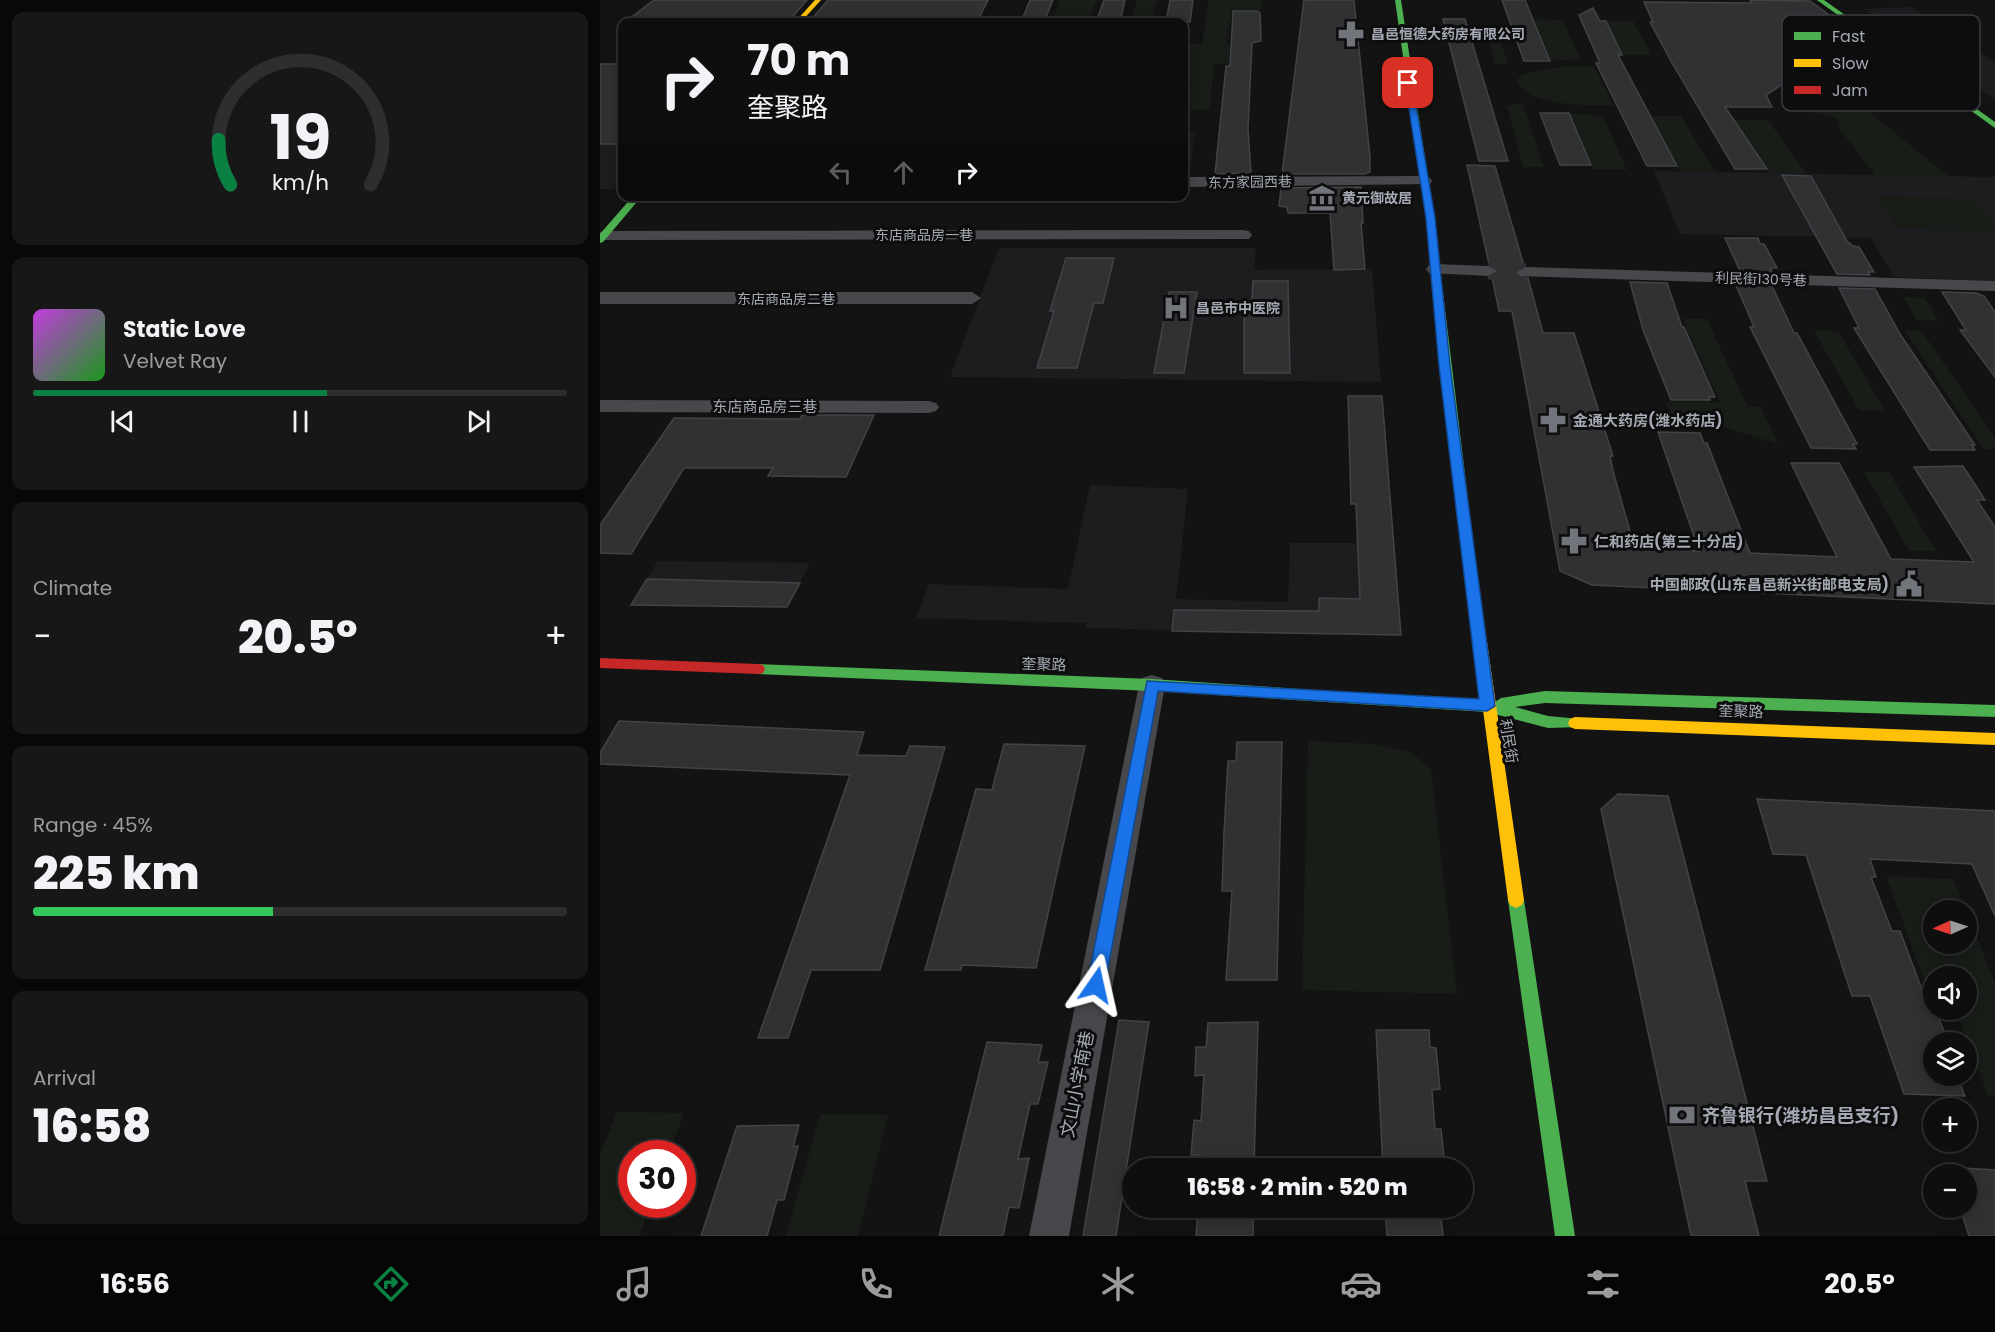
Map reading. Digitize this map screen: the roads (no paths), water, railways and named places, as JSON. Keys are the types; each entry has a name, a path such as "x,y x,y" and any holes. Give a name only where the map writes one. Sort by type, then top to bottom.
{"street":[{"path":"802,18 818,0"},
{"name":"利民街","path":"1398,0 1436,269 1445,366 1487,706 1565,1236"},
{"path":"1820,0 1841,15"},
{"path":"1974,111 1995,126"},
{"name":"东方家园西巷","path":"1188,183 1424,181"},
{"path":"602,238 634,201"},
{"name":"东店商品房一巷","path":"602,238 1243,235"},
{"path":"1436,269 1488,271"},
{"name":"利民街130号巷","path":"1526,272 1995,286"},
{"name":"东店商品房二巷","path":"600,298 972,298"},
{"name":"东店商品房三巷","path":"600,406 929,407"},
{"name":"奎聚路","path":"600,663 1152,685 1487,706 1548,722 1995,739"},
{"name":"文山小学南巷","path":"1049,1236 1152,685"},
{"name":"奎聚路","path":"1487,706 1545,697 1995,711"}],"tunnel":[{"path":"1488,271 1526,272"}],"place":[{"name":"昌邑恒德大药房有限公司","path":"1351,34"},
{"name":"黄元御故居","path":"1322,198"},
{"name":"昌邑市中医院","path":"1176,308"},
{"name":"金通大药房(潍水药店)","path":"1553,420"},
{"name":"仁和药店(第三十分店)","path":"1574,541"},
{"name":"中国邮政(山东昌邑新兴街邮电支局)","path":"1909,584"},
{"name":"齐鲁银行(潍坊昌邑支行)","path":"1682,1115"}]}
